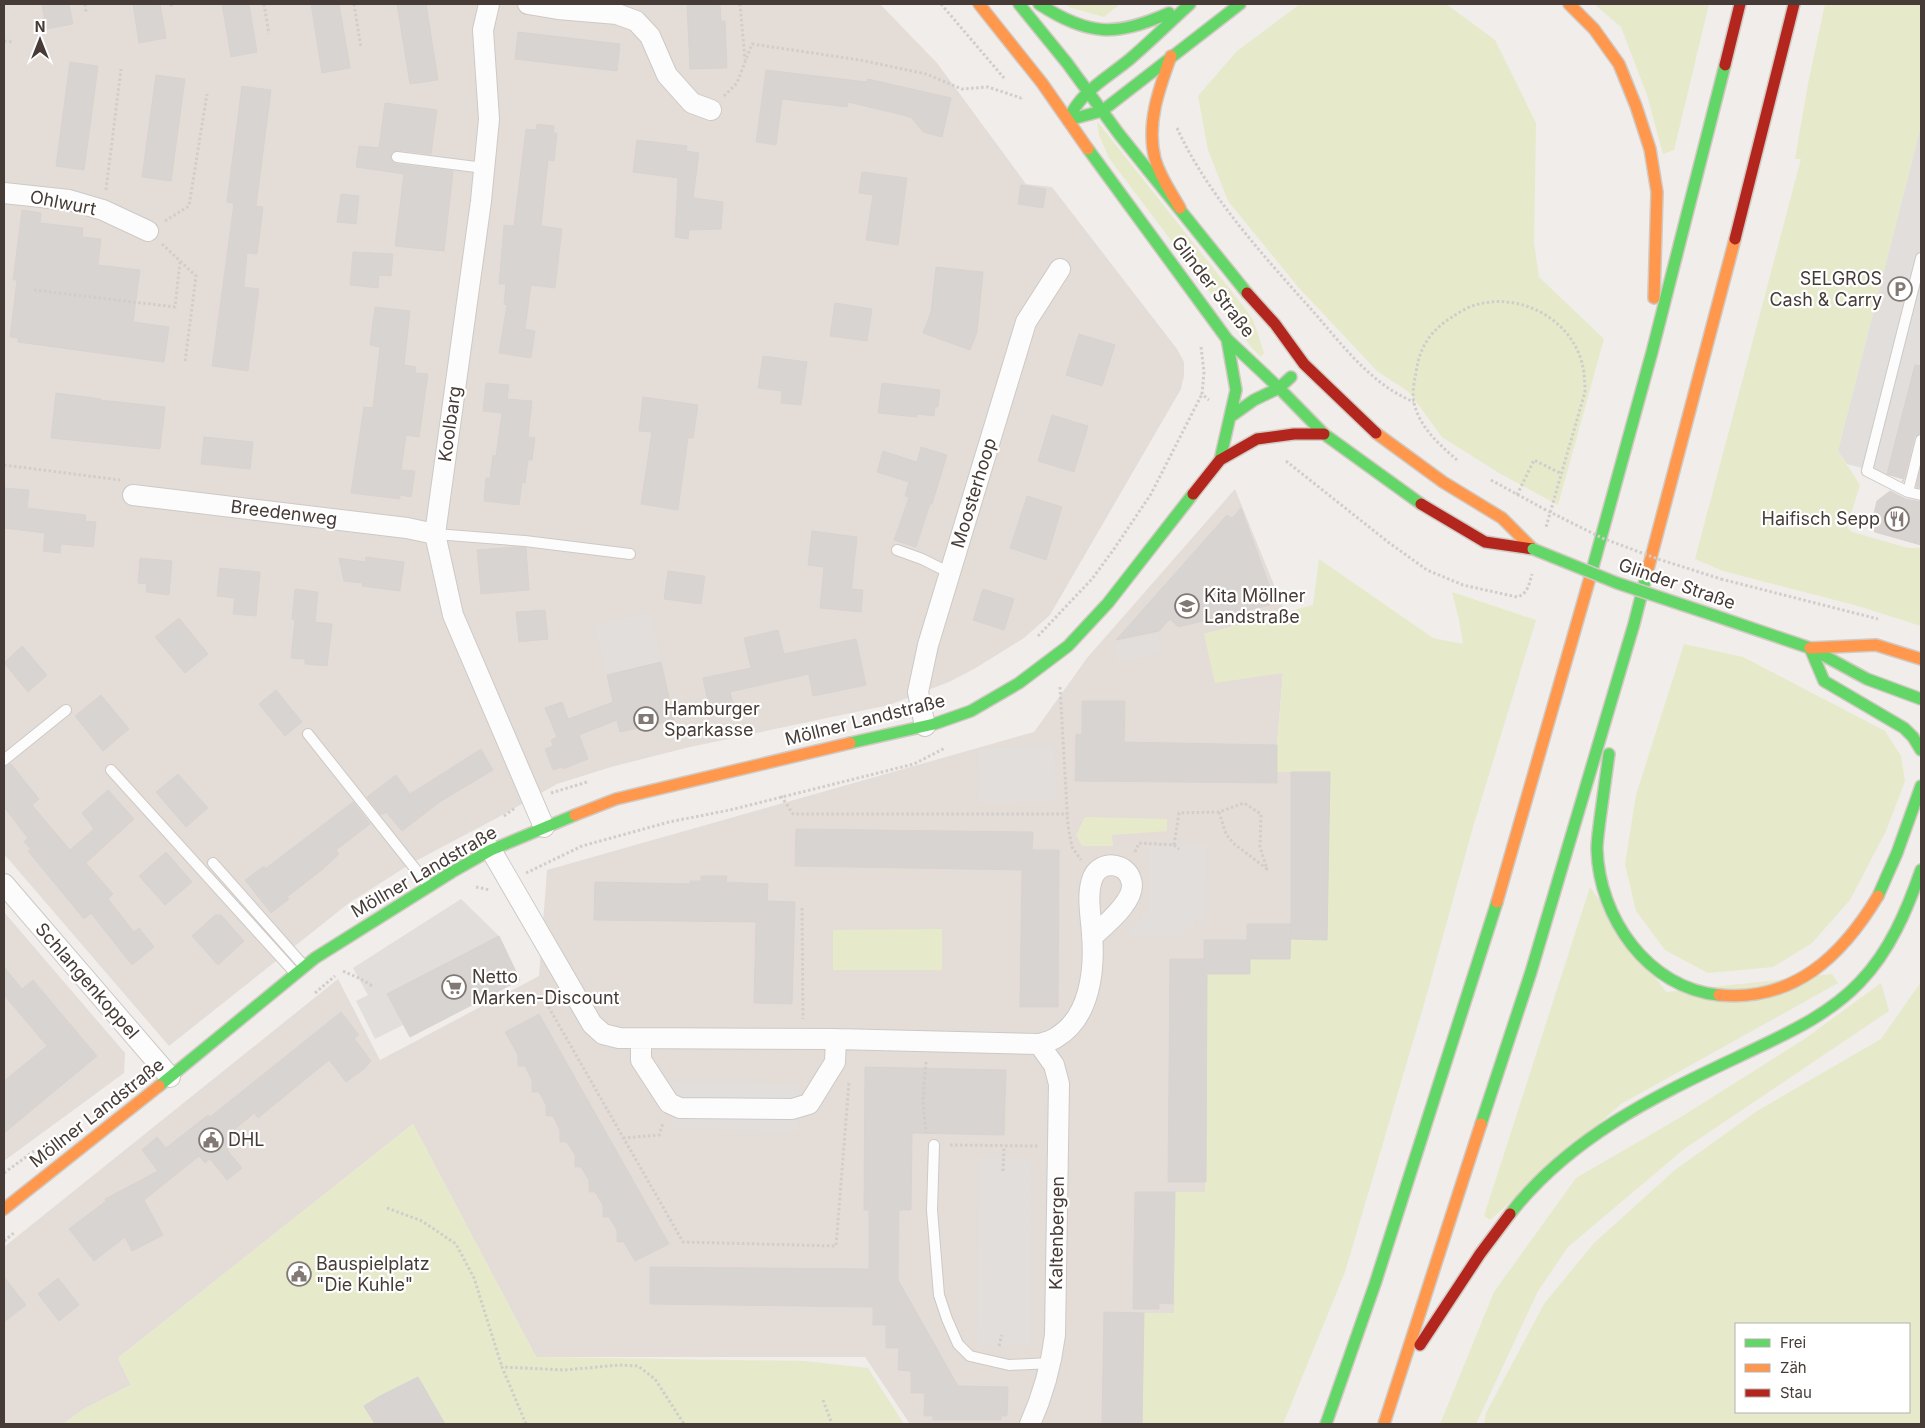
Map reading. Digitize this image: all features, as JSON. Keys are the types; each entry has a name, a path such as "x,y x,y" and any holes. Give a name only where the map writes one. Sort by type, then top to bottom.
{"main road":[{"name":"Glinder Straße","path":"979,4 1042,83 1129,207 1227,339 1324,434 1410,497 1485,542 1533,549 1618,582 1810,648 1867,680 1921,699"},
{"name":"Glinder Straße","path":"1019,4 1241,286 1275,324 1304,364 1376,433 1443,482 1502,518 1533,549"},
{"path":"1039,4 1073,23 1091,29 1112,32 1137,28 1189,4"},
{"path":"1068,120 1072,109 1087,91 1123,64 1189,4"},
{"path":"1068,120 1102,111 1240,4"},
{"path":"1569,4 1594,29 1619,64 1650,148 1654,168 1657,209 1652,352"},
{"path":"1326,1424 1372,1292 1508,872 1652,352 1740,4"},
{"path":"1384,1424 1531,972 1620,671 1747,193 1794,4"},
{"path":"1172,56 1156,100 1152,130 1156,160 1180,208"},
{"name":"Möllner Landstraße","path":"1220,460 1236,390 1227,339"},
{"path":"1230,417 1254,400 1279,388 1304,364"},
{"path":"1274,405 1279,388"},
{"name":"Möllner Landstraße","path":"4,1209 170,1077 300,970 429,886 491,850 616,799 925,726 971,711 1019,683 1068,646 1108,603 1220,460 1259,434 1288,436 1294,434 1324,434"},
{"name":"Glinder Straße","path":"1810,648 1876,645 1921,659"},
{"path":"1810,648 1824,681 1904,728 1913,737 1921,750"},
{"path":"1620,671 1597,851 1601,877 1609,905 1623,933 1639,955 1660,973 1688,989 1728,996 1752,995 1774,990 1812,972 1835,955 1854,932 1882,890 1921,786"},
{"path":"1402,1373 1502,1221 1549,1170 1585,1141 1627,1113 1820,1014 1848,994 1868,974 1891,943 1903,920 1921,870"}],"street":[{"name":"Koolbarg","path":"489,4 483,30 490,119 435,534 453,615 544,827"},
{"path":"528,4 558,9 617,14 636,21 650,36 667,75 692,103 711,110"},
{"name":"Ohlwurt","path":"4,193 69,200 103,210 148,231"},
{"name":"Moosterhoop","path":"925,726 918,692 928,644 1026,322 1060,269"},
{"name":"Breedenweg","path":"133,496 407,528 435,534"},
{"path":"491,850 592,1024 603,1034 619,1038 836,1039 1039,1044 1056,1038 1070,1026 1080,1011 1088,993 1092,937 1090,893 1093,878 1097,871 1106,865 1117,865 1125,870 1131,879 1133,888 1130,895 1109,922 1092,937"},
{"name":"Schlangenkoppel","path":"4,884 170,1077"},
{"path":"640,1039 640,1060 669,1103 680,1108 792,1109 809,1104 835,1062 836,1039"},
{"name":"Kaltenbergen","path":"1030,1424 1045,1388 1055,1335 1059,1084 1054,1065 1039,1044"}],"lane":[{"path":"397,157 484,168"},
{"path":"1921,258 1867,471 1908,492 1921,495"},
{"path":"1908,492 1921,440"},
{"path":"435,534 525,541 630,554"},
{"path":"897,550 922,559 950,574"},
{"path":"4,760 66,710"},
{"path":"308,734 429,886"},
{"path":"111,770 300,970"},
{"path":"213,863 300,970"},
{"path":"934,1145 932,1210 938,1295 958,1344 970,1356 1009,1365 1051,1363"}],"path":[{"path":"84,4 86,12"},
{"path":"264,4 269,34"},
{"path":"354,4 361,48"},
{"path":"740,4 745,62"},
{"path":"4,41 12,42"},
{"path":"711,110 737,83 752,44 860,60 926,74 962,89 988,87 1021,98"},
{"path":"103,210 121,69"},
{"path":"185,362 196,276 148,231 189,206 207,94"},
{"path":"1176,127 1198,169 1226,208 1287,282 1346,349 1381,384 1414,402"},
{"path":"34,290 174,307 180,261"},
{"path":"1459,461 1436,442 1424,426 1414,402 1414,386 1420,351 1441,324 1478,304 1500,301 1527,306 1554,320 1579,354"},
{"path":"1517,496 1534,460 1562,474"},
{"path":"4,465 127,481 133,496"},
{"path":"1484,476 1517,496 1602,538 1658,559 1722,579 1884,621"},
{"path":"1060,687 1068,826 1072,848 1093,878"},
{"path":"523,875 545,862 582,846 668,822 730,810 914,764 949,746"},
{"path":"781,796 793,814 1068,814"},
{"path":"1174,845 1179,813 1219,812 1244,803 1261,814 1260,847 1266,869 1233,844 1226,834 1219,812"},
{"path":"1125,870 1139,843 1174,845 1179,849"},
{"path":"473,887 495,890"},
{"path":"802,908 803,1039"},
{"path":"312,996 350,965"},
{"path":"343,971 374,987"},
{"path":"569,984 548,1006 683,1242 836,1246 849,1078 835,1062"},
{"path":"928,1041 923,1102 928,1145 1058,1146"},
{"path":"622,1138 659,1135 669,1103"},
{"path":"1004,1146 1004,1171"},
{"path":"387,1208 422,1221 456,1244 474,1278 502,1367 526,1424"},
{"path":"4,1241 19,1229"},
{"path":"502,1367 565,1370 619,1365 638,1366 655,1379 684,1424"},
{"path":"823,1400 832,1424"}],"shaded area":[{"path":"4,4 880,4 937,63 1026,184 1052,187 1177,349 1184,362 1184,376 1181,389 1050,615 1024,638 949,682 889,705 690,747 611,767 557,784 412,863 349,903 169,1046 4,854"},
{"name":"SELGROS Cash & Carry","path":"1921,126 1921,484 1847,464 1838,451"},
{"path":"1235,489 1285,612 1205,634 1283,673 1277,745 1277,772 1426,760 1199,1424 910,1424 865,1357 536,1357 413,1124 118,1358 131,1385 84,1409 63,1424 4,1424 4,1247 338,979 380,1060 539,976 547,870 1034,732 1087,658"},
{"path":"650,613 661,662 607,675 595,625"},
{"path":"1158,634 1161,653 1119,662 1115,643"},
{"path":"1054,746 1056,801 979,803 978,749"},
{"path":"1150,845 1206,845 1205,920 1194,920 1194,927 1185,927 1184,936 1129,936 1129,927 1136,927 1136,920 1142,920 1142,913 1150,913"},
{"path":"461,899 499,936 388,995 403,1025 375,1039 356,1001 368,995 353,968"},
{"path":"4,912 125,1053 124,1073 4,1161"},
{"path":"673,1082 798,1084 797,1131 672,1128"},
{"path":"979,1158 1031,1159 1030,1345 977,1345"}],"green space":[{"path":"1064,4 1120,4 1104,17"},
{"path":"1300,4 1446,4 1495,40 1536,123 1534,243 1539,277 1604,339 1558,505 1499,473 1442,437 1409,392 1377,371 1299,288 1228,201 1208,150 1198,96 1236,52"},
{"path":"1594,4 1709,4 1674,150 1663,154 1647,95 1621,27"},
{"path":"1825,4 1921,4 1921,126 1838,451 1860,485 1847,527 1852,532 1908,548 1921,548 1921,626 1858,606 1723,571 1695,559 1801,159 1795,159"},
{"path":"1097,121 1247,311 1254,322 1264,353 1261,357 1252,348 1109,158 1099,135"},
{"path":"1319,559 1433,638 1463,644 1466,661 1459,620 1452,592 1536,620 1473,827 1427,994 1345,1272 1283,1424 1142,1424 1144,1313 1174,1313 1175,1192 1205,1192 1207,972 1250,956 1262,959 1290,959 1290,938 1327,940 1330,772 1277,772 1277,745 1283,673 1215,683 1204,634 1313,605"},
{"path":"1684,644 1743,657 1885,731 1901,756 1905,781 1886,831 1850,900 1812,943 1773,967 1708,973 1665,950 1636,911 1625,864 1636,795"},
{"path":"1085,817 1167,819 1167,831 1112,835 1113,846 1082,846 1076,835"},
{"path":"1590,887 1666,992 1832,974 1838,983 1621,1104 1490,1220 1484,1216"},
{"path":"942,929 942,970 833,970 833,930"},
{"path":"1921,982 1921,1424 1484,1424 1486,1413 1544,1304 1594,1243 1675,1170 1757,1111 1881,1039"},
{"path":"1881,983 1889,1011 1684,1149 1568,1247 1538,1291 1476,1424 1440,1424 1494,1292 1576,1178 1681,1117 1806,1038"},
{"path":"413,1124 536,1357 804,1361 868,1368 904,1424 63,1424 84,1409 131,1385 118,1358"}],"building":[{"path":"42,4 69,4 73,24 46,29"},
{"path":"133,4 160,4 166,38 139,43"},
{"path":"222,4 249,4 257,52 231,57"},
{"path":"311,4 339,4 350,68 322,73"},
{"path":"397,4 426,4 438,80 410,84"},
{"path":"687,4 720,4 721,21 725,21 727,68 690,69"},
{"path":"518,32 620,44 617,71 515,59"},
{"path":"70,62 98,66 84,170 56,166"},
{"path":"766,70 867,82 868,79 951,98 942,137 923,132 912,118 903,115 848,102 847,107 782,99 776,145 756,142"},
{"path":"156,75 185,79 171,181 142,177"},
{"path":"242,86 271,90 256,206 263,207 257,254 247,253 244,287 259,289 248,371 212,366 234,203 227,202"},
{"path":"385,103 437,110 431,154 397,150 392,152 390,157 392,162 396,164 453,171 444,251 395,246 404,174 356,167 359,146 379,148"},
{"path":"537,124 554,126 553,133 557,133 554,161 548,160 541,226 562,229 555,288 531,285 525,329 535,331 531,358 499,353 507,305 504,304 506,284 499,284 504,225 514,226 526,129 536,130"},
{"path":"637,140 687,146 686,151 699,153 693,198 723,202 721,229 689,230 688,239 675,237 678,178 633,172"},
{"path":"862,172 907,178 898,245 866,240 873,195 859,193"},
{"path":"1021,185 1046,189 1043,208 1018,204"},
{"path":"341,194 359,196 356,224 337,222"},
{"path":"22,210 41,213 40,223 83,228 82,237 101,239 98,265 140,270 133,322 169,327 164,362 18,342 18,338 10,337 17,280 13,280"},
{"path":"353,252 393,254 391,276 379,275 378,288 350,285"},
{"path":"936,267 983,272 977,332 970,350 923,333 931,312"},
{"path":"835,303 872,309 867,341 830,336"},
{"path":"375,307 410,311 404,365 416,367 415,373 428,374 419,437 406,435 401,470 415,471 411,497 400,495 400,499 351,493 364,407 373,408 380,347 370,345"},
{"path":"1079,334 1115,345 1102,386 1066,375"},
{"path":"763,356 807,362 801,405 781,403 782,391 758,388"},
{"path":"1915,365 1921,366 1921,433 1914,438 1904,479 1887,474"},
{"path":"486,383 509,385 507,399 532,401 528,437 535,438 532,460 528,460 525,483 522,482 519,505 484,501 486,478 490,478 493,455 496,456 502,413 483,411"},
{"path":"882,383 940,390 938,407 935,407 934,416 917,414 917,417 878,413"},
{"path":"56,393 165,407 160,449 51,438"},
{"path":"643,397 698,405 693,438 688,438 678,510 641,504 652,432 639,431"},
{"path":"1052,415 1088,426 1074,472 1038,461"},
{"path":"204,437 253,442 250,469 201,464"},
{"path":"921,447 947,455 916,547 894,540 909,497 905,496 909,482 877,472 883,451 917,462"},
{"path":"1921,467 1921,488 1916,487"},
{"path":"4,488 29,490 27,508 86,515 85,521 96,522 93,547 61,544 60,553 43,551 45,533 4,528"},
{"name":"Haifisch Sepp","path":"1890,491 1906,499 1921,502 1921,545 1875,532 1871,526 1877,501"},
{"path":"1027,496 1062,507 1046,560 1010,548"},
{"path":"1241,508 1271,590 1265,592 1270,605 1178,627 1170,619 1159,631 1116,640 1227,515 1232,518"},
{"path":"812,531 857,537 852,589 863,590 861,612 820,608 824,567 808,565"},
{"path":"526,548 529,590 481,594 477,550"},
{"path":"366,557 404,562 400,591 362,586 363,583 344,581 339,558 365,562"},
{"path":"140,558 172,561 169,595 146,592 147,584 138,583"},
{"path":"220,568 260,572 256,616 233,614 235,598 217,596"},
{"path":"668,571 705,576 701,604 664,599"},
{"path":"295,589 318,592 315,622 332,624 327,666 305,664 305,659 291,658 295,620 292,619"},
{"path":"983,589 1014,599 1004,630 973,620"},
{"path":"545,610 548,639 519,642 516,612"},
{"path":"179,618 208,654 185,673 155,637"},
{"path":"778,630 784,654 856,639 866,685 813,696 809,674 730,692 734,707 710,712 703,678 751,668 744,638"},
{"path":"22,646 47,675 28,692 4,663"},
{"path":"661,662 674,720 620,732 617,720 579,735 588,759 563,769 562,767 553,770 545,749 553,746 551,740 557,737 545,708 562,702 568,719 613,702 607,675"},
{"path":"276,690 302,722 285,736 259,704"},
{"path":"101,695 129,729 103,751 75,716"},
{"path":"1082,701 1125,701 1124,742 1277,745 1277,783 1075,781 1076,734 1082,735"},
{"path":"481,749 493,770 441,801 402,831 386,812 381,815 367,797 396,775 410,794"},
{"path":"11,764 39,799 32,805 70,850 94,829 82,813 108,790 134,819 86,863 113,894 108,899 134,932 139,928 154,947 132,965 91,913 84,919 28,851 31,849 24,842 28,838 4,807 4,767"},
{"path":"1291,772 1330,772 1327,940 1291,939"},
{"path":"178,774 208,808 186,827 156,792"},
{"path":"353,802 370,824 336,850 339,854 287,897 289,899 271,913 245,880 264,866 265,869"},
{"path":"796,829 1033,832 1032,850 1059,850 1058,1007 1020,1007 1022,870 795,866"},
{"path":"166,852 192,882 165,905 139,876"},
{"path":"701,876 727,876 726,882 768,884 767,901 795,902 792,1004 754,1003 756,922 594,920 595,882 690,884 690,881 701,881"},
{"path":"215,915 221,915 244,941 218,965 192,936"},
{"path":"1247,924 1291,924 1290,959 1250,959 1250,974 1207,974 1206,1182 1168,1182 1170,959 1204,959 1204,940 1247,940"},
{"name":"Netto Marken-Discount","path":"499,936 520,980 410,1037 387,994"},
{"path":"4,967 22,989 33,980 97,1056 4,1133 4,1081 47,1046 4,995"},
{"path":"341,1012 359,1035 354,1038 371,1061 364,1069 346,1082 329,1060 258,1118 254,1113 227,1136 234,1144 227,1150 242,1168 227,1180 210,1159 205,1163 199,1156 144,1200 163,1235 132,1251 125,1237 94,1261 69,1229 106,1201 105,1199 158,1171 142,1150 157,1137 166,1148 208,1115 210,1117"},
{"path":"539,1014 669,1244 635,1261 624,1242 617,1242 617,1230 609,1217 603,1217 603,1205 595,1192 589,1192 589,1180 581,1167 575,1167 575,1155 567,1142 560,1142 560,1130 553,1116 546,1116 546,1105 539,1092 532,1092 532,1080 525,1066 518,1066 518,1055 505,1032"},
{"path":"865,1067 1006,1070 1004,1135 912,1133 911,1210 899,1210 898,1280 958,1386 1008,1387 1007,1416 1001,1416 1001,1420 933,1420 933,1416 924,1416 925,1393 911,1393 911,1371 898,1370 899,1348 886,1348 886,1325 873,1325 873,1307 650,1304 650,1267 869,1269 869,1210 864,1210"},
{"path":"1135,1192 1175,1192 1173,1304 1159,1303 1159,1309 1133,1309"},
{"path":"4,1277 26,1305 4,1322"},
{"path":"58,1278 79,1305 59,1321 38,1294"},
{"path":"1104,1312 1144,1313 1142,1424 1102,1424"},
{"path":"418,1377 445,1424 375,1424 364,1406"}],"traffic: fast":[{"path":"1019,4 1067,63 1119,134 1247,293"},
{"path":"1039,4 1073,22 1102,30 1133,26 1169,13"},
{"path":"1068,120 1073,110 1087,93 1130,59 1190,4"},
{"path":"1068,120 1102,111 1240,4"},
{"path":"1591,574 1652,352 1725,65"},
{"path":"1088,149 1227,339 1324,434 1421,504"},
{"path":"1220,460 1236,390 1227,339"},
{"path":"1230,417 1254,400 1279,388 1291,377"},
{"path":"850,743 934,724 971,711 1019,683 1068,646 1108,603 1193,494"},
{"path":"1533,549 1617,583 1713,615"},
{"path":"1481,1124 1531,972 1634,624 1647,573"},
{"path":"1713,615 1810,648 1867,679 1921,699"},
{"path":"1810,648 1824,681 1904,728 1913,737 1921,750"},
{"path":"1609,754 1597,849 1600,875 1607,900 1618,924 1632,945 1650,964 1670,979 1693,990 1719,995"},
{"path":"1878,896 1897,853 1921,786"},
{"path":"159,1086 315,958 452,872 491,850 575,815"},
{"path":"1510,1214 1533,1187 1559,1163 1586,1141 1614,1122 1675,1088 1803,1025 1833,1006 1860,982 1880,957 1903,915 1921,870"},
{"path":"1326,1424 1375,1284 1497,902"}],"traffic: slow":[{"path":"979,4 1042,83 1088,149"},
{"path":"1569,4 1594,29 1619,64 1636,106 1650,149 1657,192 1654,298"},
{"path":"1171,56 1155,107 1152,133 1155,159 1166,184 1180,208"},
{"path":"1647,573 1735,239"},
{"path":"1376,433 1443,482 1502,518 1533,549"},
{"path":"1497,902 1591,574"},
{"path":"1810,648 1876,645 1921,659"},
{"path":"575,815 616,799 850,743"},
{"path":"1719,995 1746,995 1770,991 1793,983 1813,971 1832,956 1849,938 1878,896"},
{"path":"4,1209 159,1086"},
{"path":"1384,1424 1481,1124"}],"traffic: jam":[{"path":"1725,65 1740,4"},
{"path":"1735,239 1794,4"},
{"path":"1247,293 1275,324 1304,364 1376,433"},
{"path":"1193,494 1220,460 1257,439 1294,434 1324,434"},
{"path":"1421,504 1485,542 1533,549"},
{"path":"1420,1345 1480,1254 1510,1214"}],"place":[{"name":"SELGROS Cash & Carry","path":"1900,289"},
{"name":"Haifisch Sepp","path":"1897,519"},
{"name":"Kita Möllner Landstraße","path":"1187,606"},
{"name":"Hamburger Sparkasse","path":"646,719"},
{"name":"Netto Marken-Discount","path":"454,987"},
{"name":"DHL","path":"211,1140"},
{"name":"Bauspielplatz \"Die Kuhle\"","path":"299,1274"}]}
